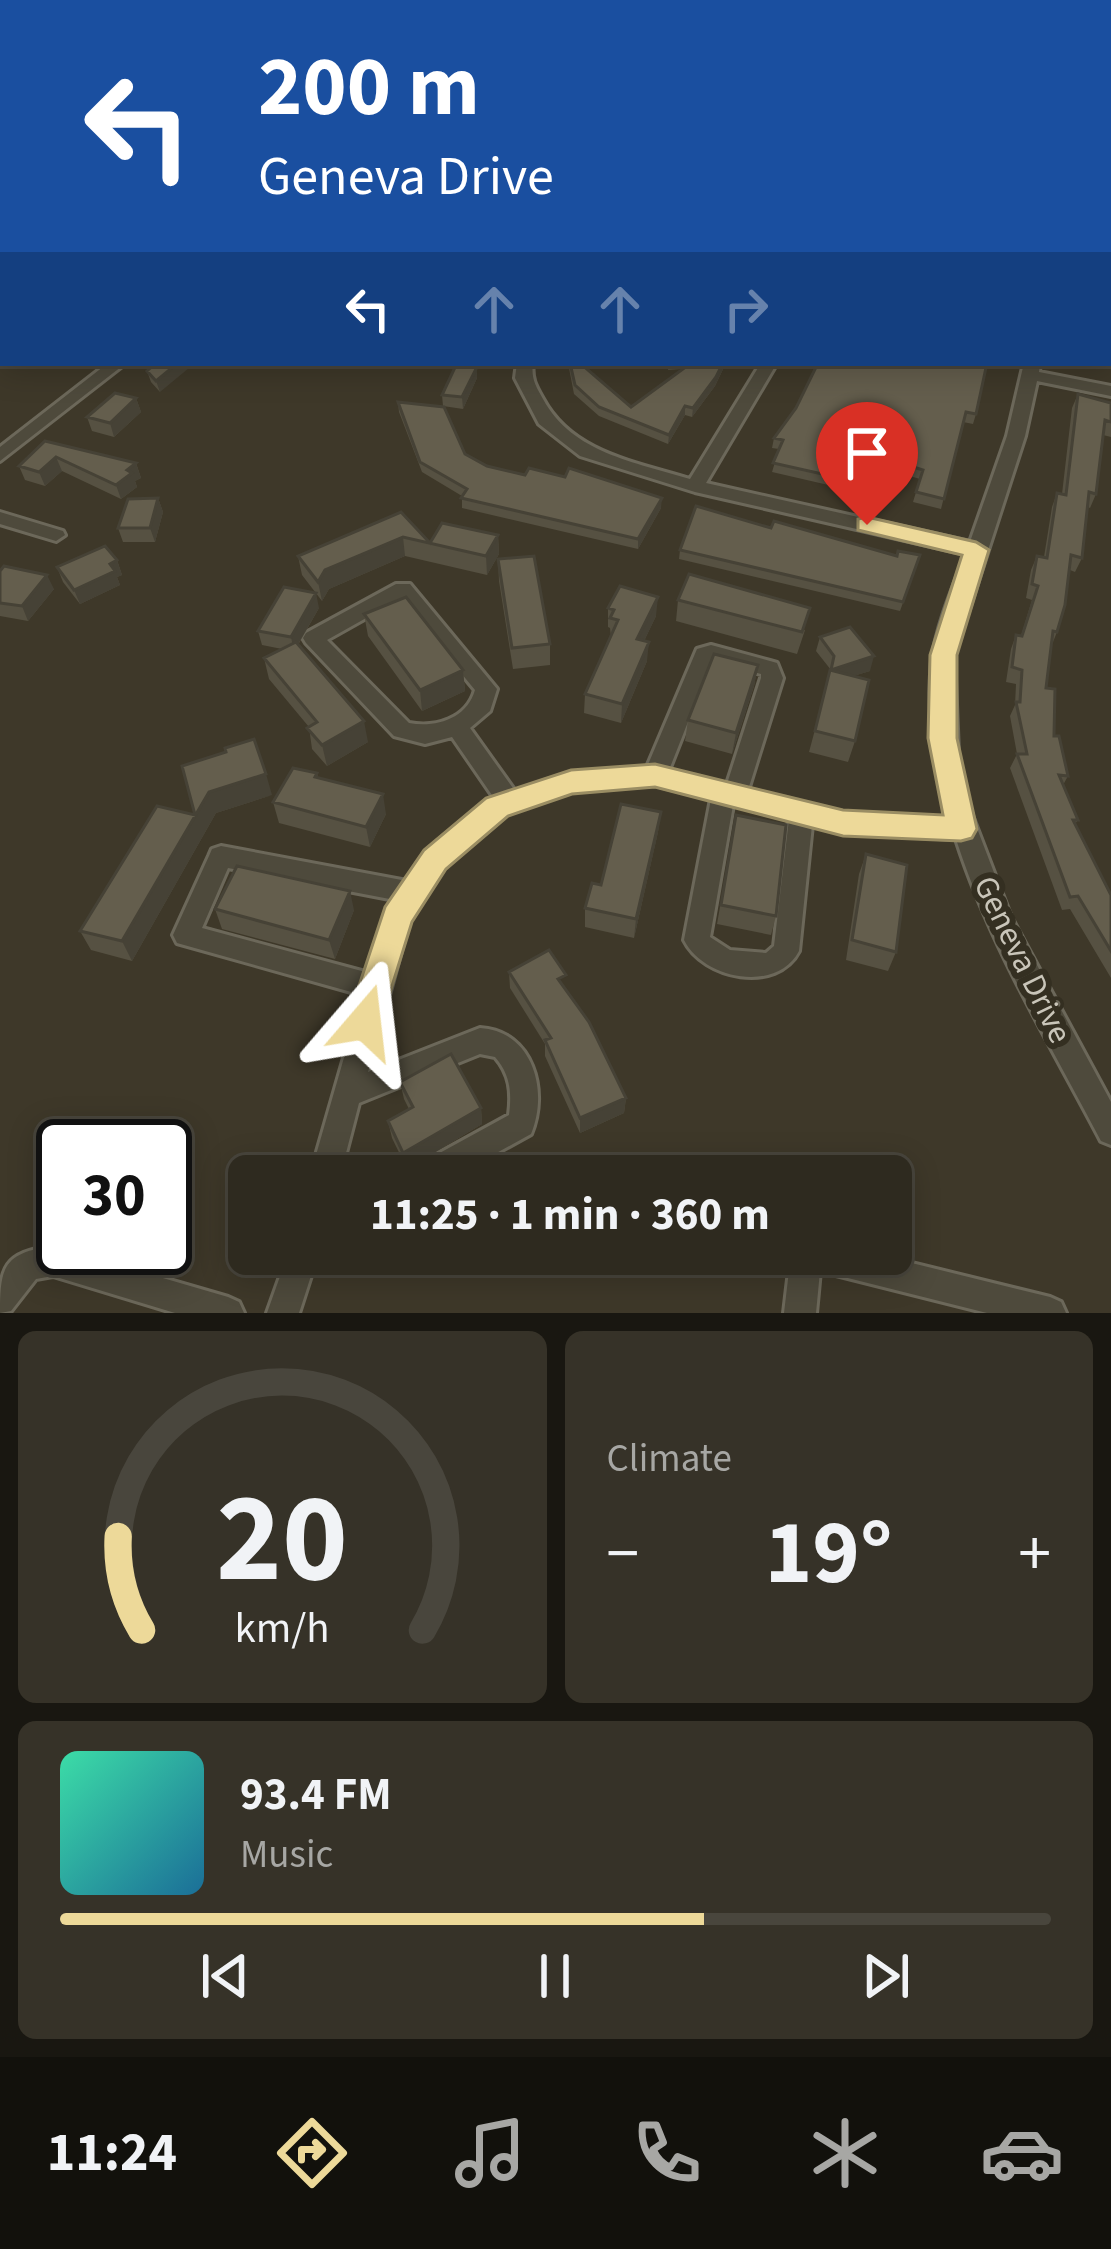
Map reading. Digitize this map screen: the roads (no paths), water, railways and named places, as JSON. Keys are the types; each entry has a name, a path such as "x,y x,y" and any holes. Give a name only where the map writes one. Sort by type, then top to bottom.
{"street":[{"path":"0,456 114,366"},
{"path":"525,366 523,378 548,424 586,452 639,472 976,550"},
{"path":"694,485 767,366"},
{"path":"1031,369 1111,391"},
{"name":"Geneva Drive","path":"1031,369 1012,454 943,655 942,738 961,829 995,906 1111,1131"},
{"path":"0,518 56,535"},
{"path":"403,589 486,689 482,705 457,727 424,734 402,730 313,638 403,589"},
{"path":"655,776 704,654 770,669 772,678 730,793 697,940 704,951 719,958 772,964 786,951 802,812"},
{"path":"457,727 510,803"},
{"path":"330,1155 397,917 435,860 497,807 571,782 655,776 843,823 961,829"},
{"path":"376,987 186,935 221,856 413,892"},
{"path":"346,1095 480,1041 494,1040 503,1045 524,1082 521,1124 464,1155"},
{"path":"0,1300 28,1265 53,1261 228,1313"},
{"path":"283,1313 296,1275"},
{"path":"800,1313 806,1275"},
{"path":"895,1275 1050,1313"}]}
